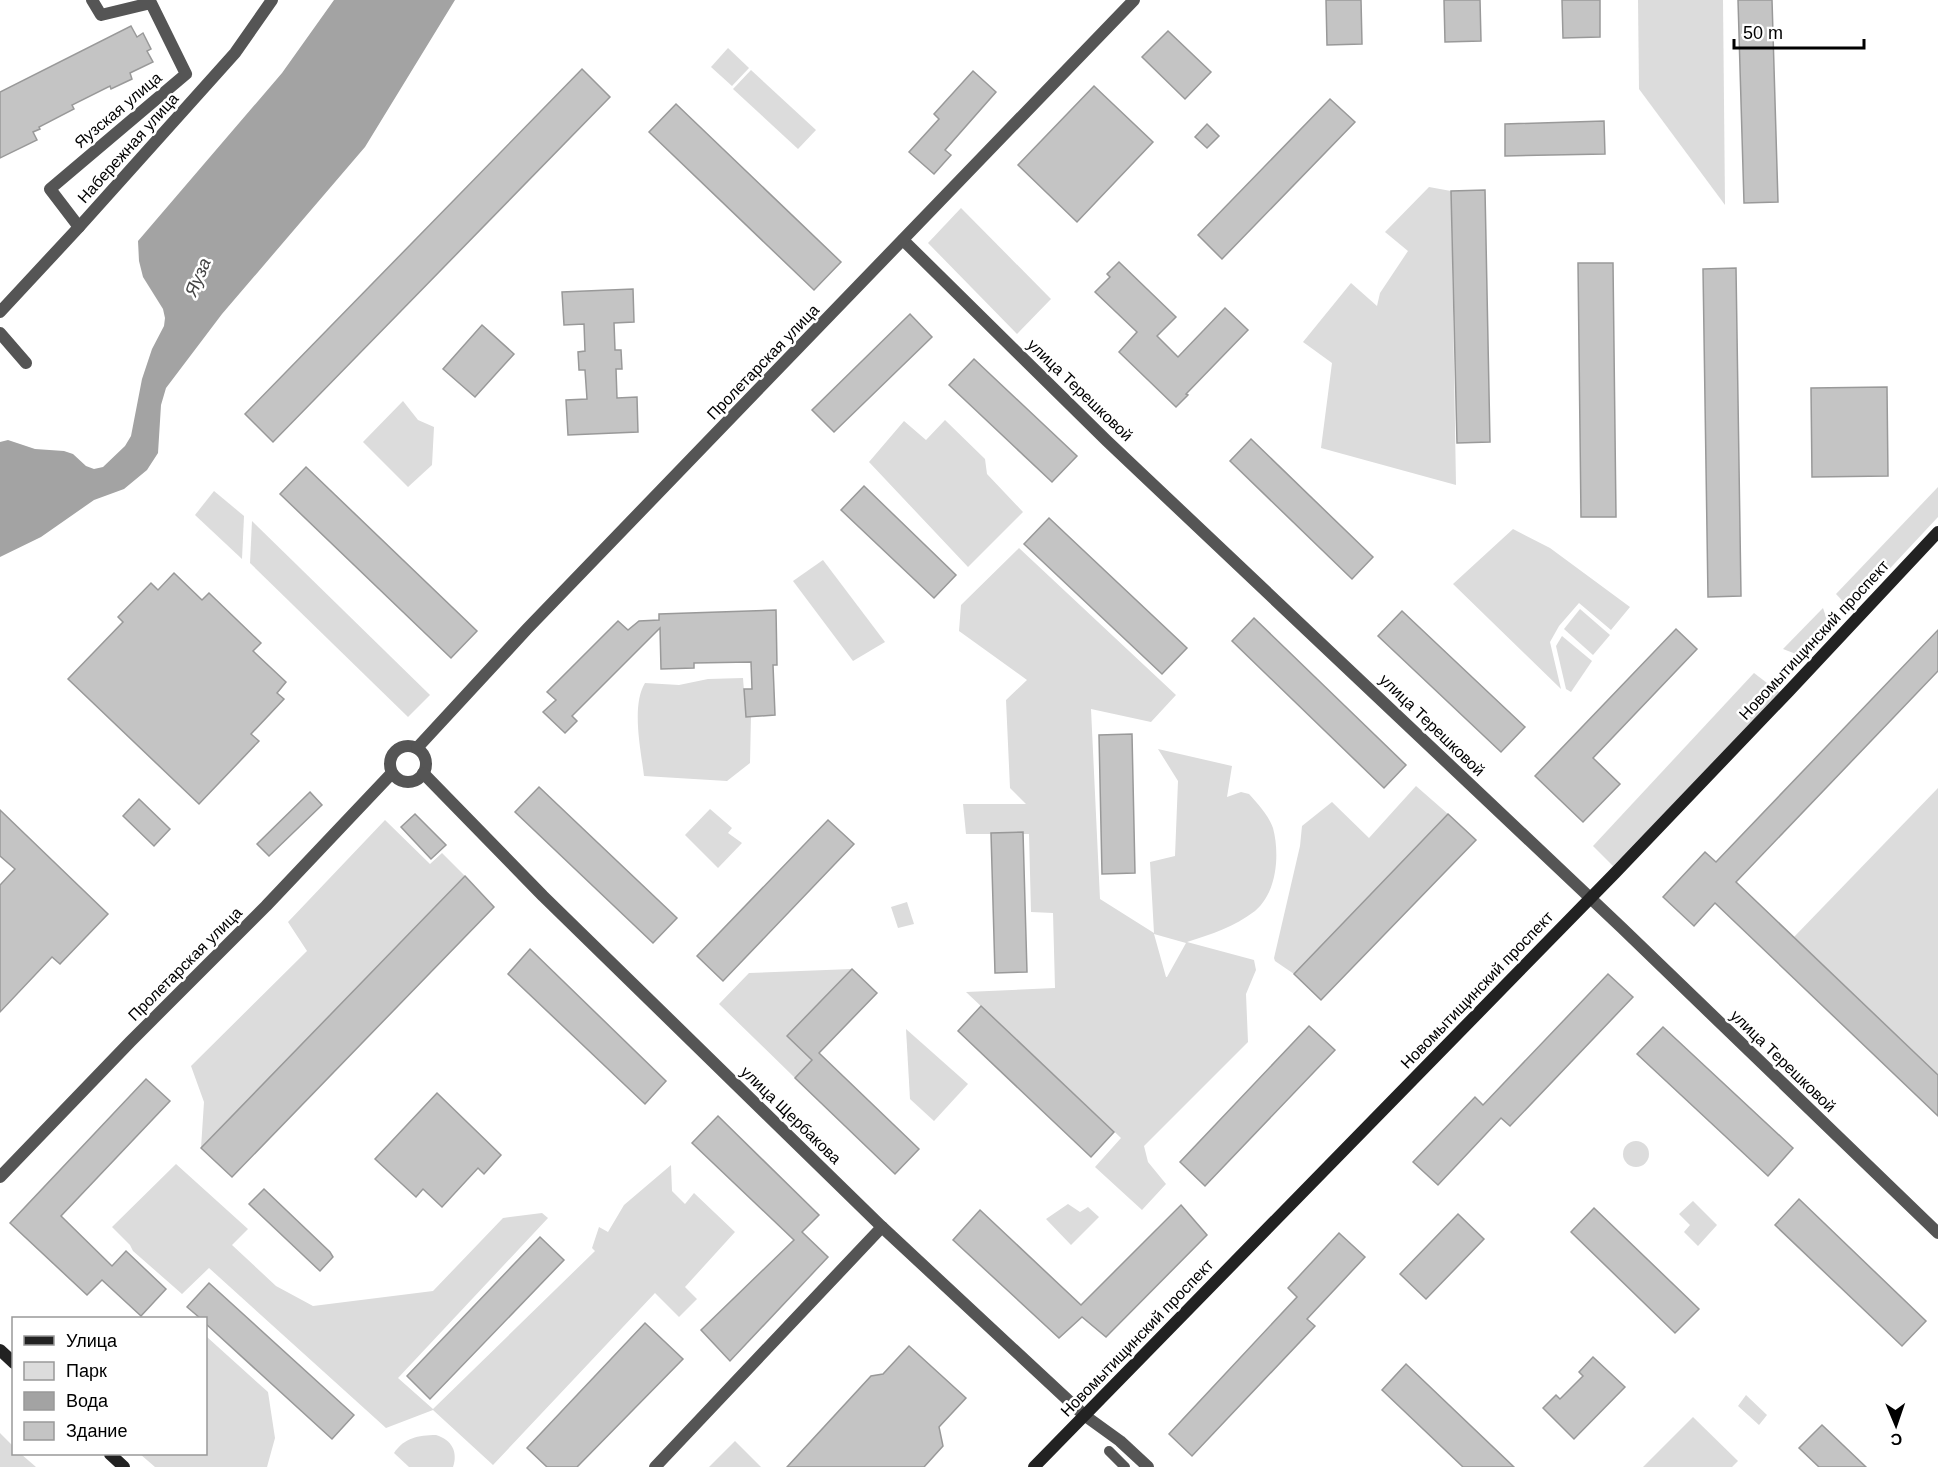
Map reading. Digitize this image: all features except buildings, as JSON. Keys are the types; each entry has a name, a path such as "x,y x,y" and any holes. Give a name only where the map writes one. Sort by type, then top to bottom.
{"main road":[{"name":"Новомытищинский проспект","path":"1035,1467 1591,898 1938,532"},
{"path":"0,1350 12,1361"},
{"path":"111,1455 124,1467"}],"street":[{"name":"Яузская улица","path":"79,227 50,189 186,74 151,3 101,15 92,0"},
{"name":"Набережная улица","path":"0,312 235,53 272,0"},
{"name":"Пролетарская улица","path":"417,748 455,705 1134,0"},
{"name":"улица Терешковой","path":"903,240 1107,441 1591,898 1938,1233"},
{"path":"0,333 26,363"},
{"path":"408,745 417,748 424,756 423,773 413,781 401,781 392,773 389,764 394,751 408,745"},
{"name":"Пролетарская улица","path":"0,1177 266,906 392,773"},
{"name":"улица Щербакова","path":"423,773 543,896 882,1227 1084,1415 1120,1441 1148,1467"},
{"path":"655,1467 882,1227"},
{"path":"1109,1451 1125,1467"}],"green space":[{"path":"1638,0 1723,0 1725,205 1639,89"},
{"path":"728,48 749,68 732,86 711,67"},
{"path":"751,70 816,130 798,149 733,89"},
{"path":"1429,187 1451,191 1456,485 1321,448 1332,363 1303,342 1351,283 1377,306 1380,293 1408,251 1385,232"},
{"path":"961,208 1051,299 1017,334 928,243"},
{"path":"403,401 418,420 434,427 432,465 408,487 363,442"},
{"path":"945,420 985,459 987,474 1023,512 968,567 869,462 904,421 926,440"},
{"path":"1938,487 1938,517 1851,610 1836,594"},
{"path":"214,491 244,516 242,559 195,515"},
{"path":"252,521 430,695 408,717 250,563"},
{"path":"1513,529 1550,548 1630,607 1611,630 1579,603 1559,626 1550,642 1561,689 1453,584"},
{"path":"1019,548 1176,695 1151,722 1091,709 1100,899 1154,933 1150,862 1175,856 1178,781 1158,749 1232,766 1227,797 1241,792 1249,794 1273,828 1276,849 1275,872 1268,894 1262,903 1247,917 1231,926 1187,942 1254,960 1256,970 1246,994 1248,1042 1144,1146 1148,1162 1166,1184 1142,1210 1095,1167 1121,1138 966,992 1055,988 1053,913 1031,912 1029,834 966,834 963,804 1026,804 1010,788 1006,700 1027,680 959,631 961,605","holes":["1154,934 1186,943 1167,977 1166,977"]},
{"path":"823,560 885,642 853,661 793,581"},
{"path":"1823,608 1828,623 1796,654 1783,649"},
{"path":"1580,609 1610,635 1593,655 1564,629"},
{"path":"1562,636 1592,661 1571,692 1566,689 1556,646"},
{"path":"1754,673 1780,693 1613,866 1593,846"},
{"path":"743,678 746,716 751,716 750,763 727,781 644,776 638,716 641,693 645,683 679,685 708,679"},
{"path":"1416,786 1448,814 1294,974 1275,961 1300,846 1302,826 1332,802 1369,838"},
{"path":"1938,788 1938,1075 1794,937"},
{"path":"710,809 732,828 728,833 742,843 718,868 685,835"},
{"path":"385,820 430,864 442,853 465,876 201,1148 204,1102 191,1066 307,951 288,922"},
{"path":"907,902 914,924 898,928 891,907"},
{"path":"852,969 788,1036 812,1060 795,1078 719,1004 749,973"},
{"path":"906,1029 968,1084 934,1121 910,1099"},
{"path":"1636,1141 1645,1145 1649,1154 1645,1163 1636,1167 1627,1163 1623,1154 1627,1145"},
{"path":"176,1164 248,1229 232,1245 276,1286 313,1306 433,1291 503,1218 542,1213 548,1218 398,1378 433,1409 595,1251 592,1248 599,1227 608,1232 624,1205 671,1165 672,1191 685,1204 694,1193 735,1232 685,1287 697,1299 679,1317 655,1293 493,1465 433,1410 386,1428 209,1268 182,1294 133,1251 112,1227"},
{"path":"1693,1201 1717,1225 1698,1246 1684,1232 1690,1225 1679,1214"},
{"path":"1068,1204 1080,1212 1088,1207 1099,1217 1071,1245 1046,1219"},
{"path":"207,1337 268,1392 275,1438 267,1467 155,1467 141,1455 207,1455"},
{"path":"1746,1395 1767,1415 1759,1425 1738,1406"},
{"path":"1693,1417 1738,1461 1732,1467 1643,1467"},
{"path":"0,1433 12,1445 12,1455 22,1455 36,1467 0,1467"},
{"path":"436,1435 450,1443 455,1456 453,1467 409,1467 394,1453 412,1438"},
{"path":"735,1441 761,1467 709,1467"}],"water":[{"name":"Яуза","path":"334,0 455,0 365,147 222,314 166,388 161,405 158,453 147,470 124,489 94,500 41,537 0,557 0,442 8,440 35,449 64,451 73,454 86,466 94,469 103,467 125,446 131,436 142,379 152,349 164,326 165,318 163,309 143,277 138,241 282,73"}]}
